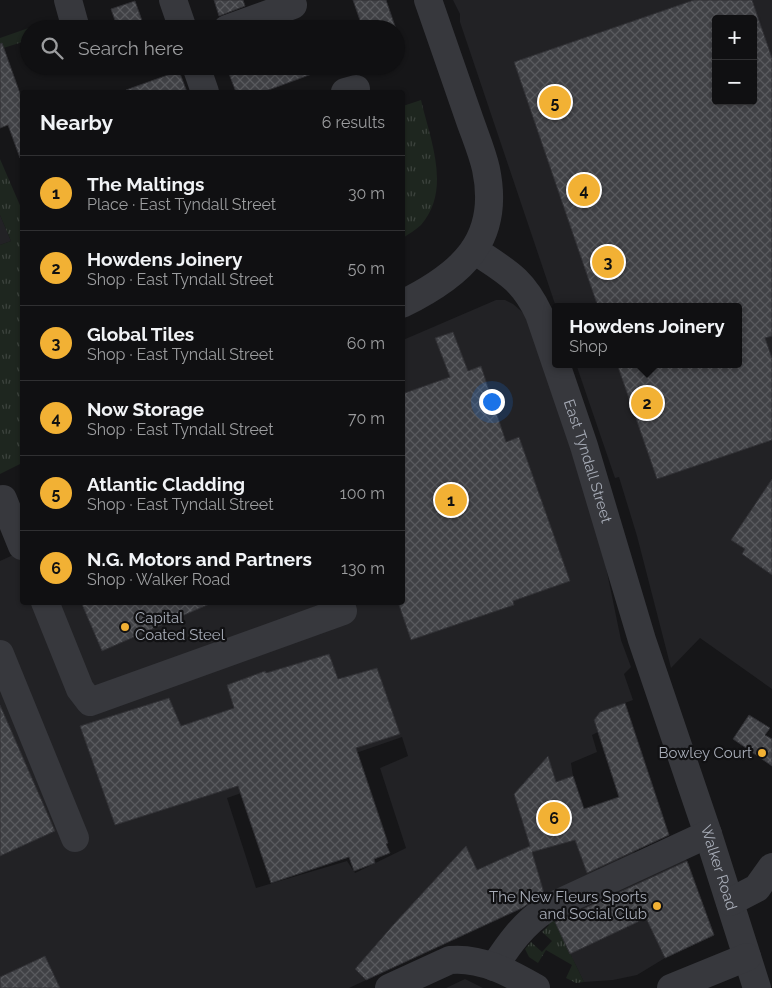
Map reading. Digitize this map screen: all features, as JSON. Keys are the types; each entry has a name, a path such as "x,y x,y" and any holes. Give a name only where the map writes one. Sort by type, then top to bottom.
{"street":[{"path":"68,0 74,20"},
{"path":"173,0 180,20"},
{"path":"405,302 449,278 474,250 486,227 489,208 486,168 428,0"},
{"path":"252,20 293,5"},
{"path":"199,75 204,90"},
{"name":"East Tyndall Street","path":"474,250 507,270 532,301 552,354"},
{"name":"East Tyndall Street","path":"557,368 584,446 642,640 679,746"},
{"path":"9,496 20,538"},
{"path":"46,605 80,689 90,702 343,611"},
{"path":"0,654 75,838"},
{"name":"Walker Road","path":"679,746 757,988"},
{"path":"494,967 519,932 532,918 546,909 708,834"},
{"path":"730,902 757,888 772,867"},
{"path":"671,988 747,958"},
{"path":"389,988 450,960 469,960 494,967 536,988"}],"shaded area":[{"path":"453,0 772,0 772,689 700,638 671,668 637,536 619,477 615,478 577,368 742,368 742,303 555,303 460,22 460,14"},
{"path":"0,215 11,241 0,245"},
{"path":"496,300 505,300 527,316 600,538 621,640 631,667 624,674 633,700 600,712 594,720 598,732 592,735 597,752 571,763 573,776 594,841 626,831 635,855 349,988 0,988 0,561 20,552 20,605 405,605 405,339","holes":["402,737 408,756 380,768 406,848 355,873 347,861 256,888 227,798"]},
{"path":"684,854 713,931 711,937 665,958 637,975 613,980 584,982 552,917"},
{"path":"465,979 483,988 446,988"}],"green space":[{"path":"20,31 20,43 0,49 0,38"},
{"path":"421,100 433,147 437,180 435,196 430,211 421,225 405,237 405,105"},
{"path":"0,159 20,205 20,464 0,474 0,245 11,241 0,215"},
{"path":"554,920 584,982 576,983 566,978 572,965 546,950 538,963 529,957 525,949 531,942 542,952 552,941 542,932 549,925 548,923"}],"building":[{"path":"214,0 243,0 245,6 219,16"},
{"path":"353,0 386,0 393,20 360,20"},
{"path":"694,0 752,0 772,58 772,336 765,338 772,358 772,440 657,479 618,368 742,368 742,303 597,303 514,62"},
{"path":"135,1 142,20 115,20 111,9"},
{"path":"2,43 20,93 20,158 8,125 0,128 0,44"},
{"path":"168,75 181,75 186,90 126,90"},
{"path":"229,75 309,75 268,90 235,90"},
{"path":"453,332 468,371 481,366 506,442 519,437 570,581 513,601 514,605 411,640 399,605 405,605 405,393 450,377 435,338"},
{"path":"772,479 772,575 742,554 745,549 731,540"},
{"name":"Capital Coated Steel","path":"82,605 207,605 102,651"},
{"path":"329,654 338,679 377,668 400,734 356,748 390,853 374,859 375,863 354,871 349,857 271,883 238,786 115,825 80,726 169,698 181,726 234,708 227,685 265,671 266,673"},
{"path":"625,703 669,835 587,873 575,840 532,852 544,893 522,908 366,980 355,969 466,846 477,870 530,846 514,794 548,756 556,782 573,776 584,809 619,797 594,720 600,712"},
{"path":"0,705 55,831 0,856"},
{"name":"Bowley Court","path":"749,715 770,728 765,735 772,739 772,766 733,739"},
{"path":"687,861 714,935 665,958 646,918 570,954 555,922"},
{"path":"45,956 60,988 0,988 0,977"}],"place":[{"name":"Atlantic Cladding","path":"555,102"},
{"name":"Now Storage","path":"584,190"},
{"name":"Global Tiles","path":"608,262"},
{"name":"Howdens Joinery","path":"647,403"},
{"name":"The Maltings","path":"451,500"},
{"name":"Capital Coated Steel","path":"125,627"},
{"name":"Bowley Court","path":"762,753"},
{"name":"N.G. Motors and Partners","path":"554,818"},
{"name":"The New Fleurs Sports and Social Club","path":"657,906"}]}
